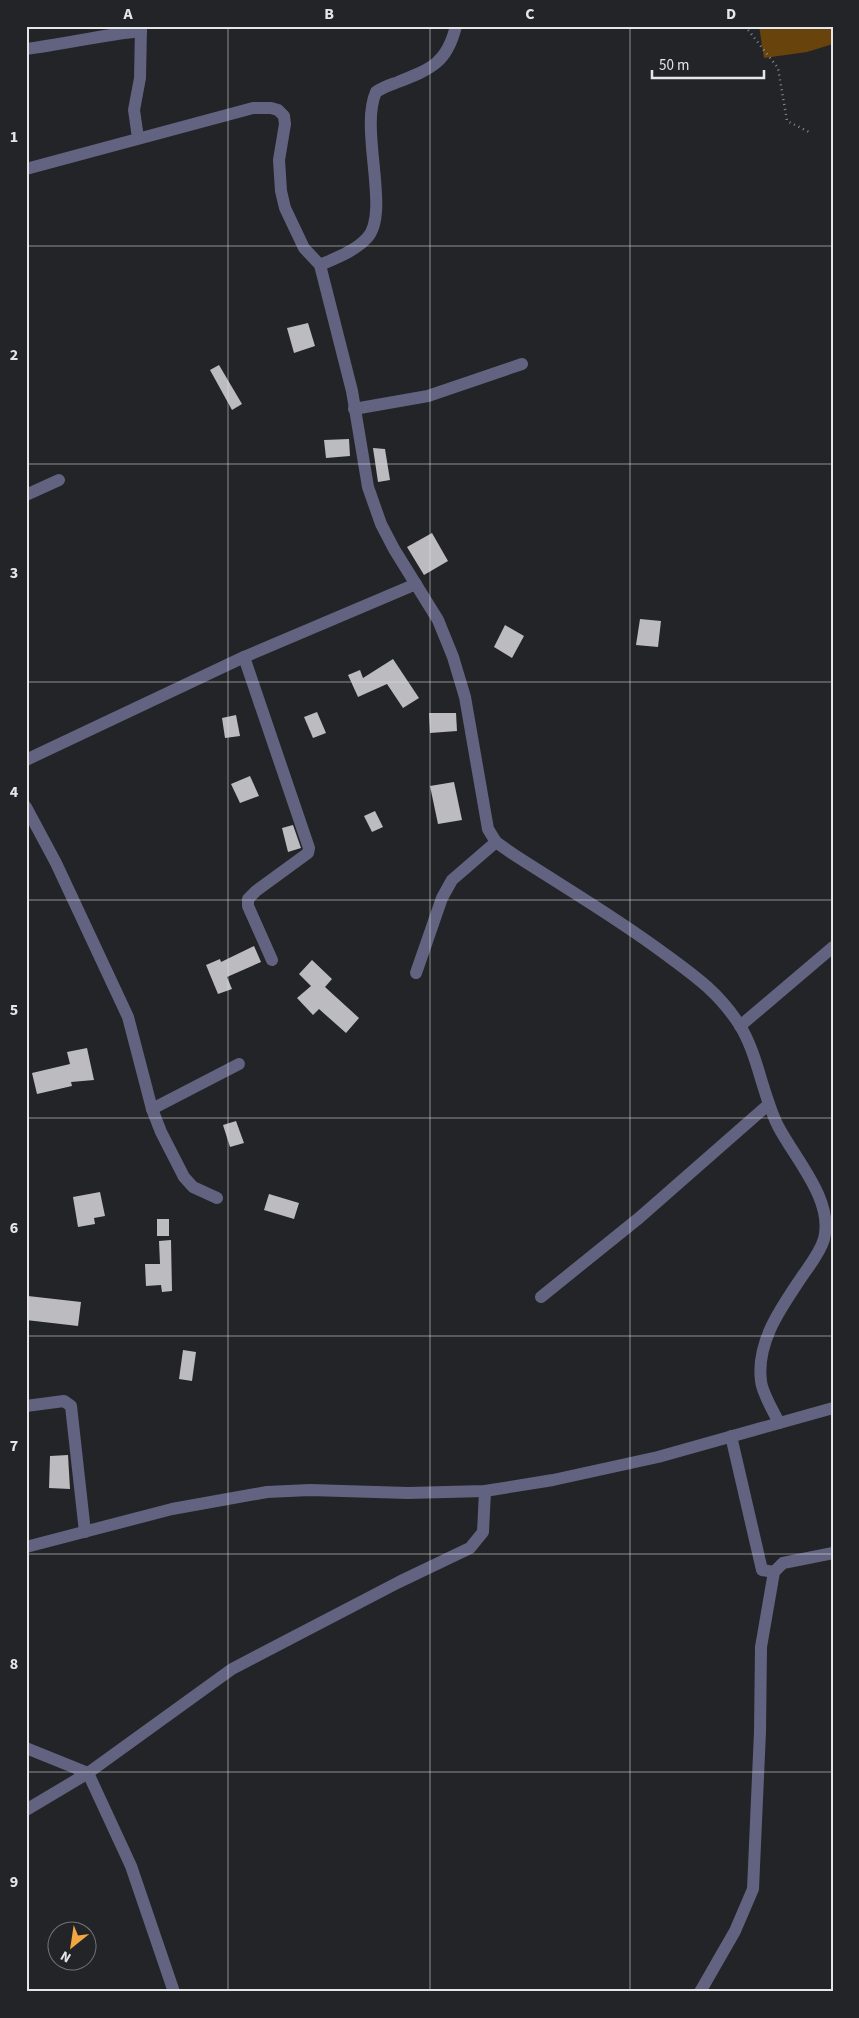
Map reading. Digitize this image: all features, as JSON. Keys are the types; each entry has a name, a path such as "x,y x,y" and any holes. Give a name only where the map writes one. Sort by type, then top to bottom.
{"street":[{"path":"320,265 358,246 368,237 372,230 376,217 376,195 370,122 376,92 426,71 439,62 452,42 456,26"},
{"path":"26,50 141,29 140,78 134,110 138,138"},
{"path":"26,169 253,108 278,110 284,116 285,124 279,160 281,191 285,208 304,248 320,265 339,336 368,487 381,524 394,549 438,620 455,665 465,697 474,741 488,829 496,842 551,879 635,931 707,985 726,1006 740,1026 778,1125 819,1195 826,1221 824,1239 817,1254 784,1303 768,1333 761,1361 761,1383 779,1423"},
{"path":"354,408 428,396 522,364"},
{"path":"26,495 59,480"},
{"path":"26,760 244,657 416,584"},
{"path":"244,657 309,848 308,853 248,899 248,906 272,960"},
{"path":"26,808 56,863 128,1017 152,1108 161,1132 184,1177 193,1187 217,1198"},
{"path":"416,973 442,898 452,880 496,842"},
{"path":"740,1026 833,947"},
{"path":"152,1108 239,1064"},
{"path":"541,1297 639,1218 769,1104"},
{"path":"26,1406 64,1401 71,1406 85,1532"},
{"path":"26,1547 172,1509 266,1492 310,1490 408,1493 484,1492 553,1480 648,1459 833,1408"},
{"path":"731,1436 762,1570 774,1572"},
{"path":"26,1810 88,1773 232,1669 399,1582 470,1548 484,1532 484,1492"},
{"path":"700,1992 735,1931 753,1889 760,1732 761,1647 774,1572 783,1563 833,1553"},
{"path":"26,1748 88,1773 131,1866 174,1992"}],"path":[{"path":"745,26 778,68 787,121 809,132"}],"shaded area":[{"path":"759,26 833,26 833,44 807,52 764,58"}],"building":[{"path":"308,323 315,346 294,353 287,328"},
{"path":"219,365 242,404 232,410 210,370"},
{"path":"349,439 350,456 326,458 324,440"},
{"path":"373,448 385,449 390,480 378,482"},
{"path":"432,533 448,561 424,575 407,547"},
{"path":"640,619 661,621 658,647 636,645"},
{"path":"505,625 524,636 512,658 494,647"},
{"path":"393,659 419,698 403,708 387,684 358,697 348,675 360,670 363,678"},
{"path":"317,712 326,733 313,738 304,717"},
{"path":"429,713 456,713 457,731 430,733"},
{"path":"236,715 240,736 225,738 222,718"},
{"path":"250,776 259,796 240,803 231,784"},
{"path":"454,782 462,820 438,824 430,786"},
{"path":"375,811 383,827 372,832 364,816"},
{"path":"293,825 301,848 288,852 282,828"},
{"path":"254,946 261,962 227,977 232,989 218,994 206,965 220,959 221,962"},
{"path":"312,960 332,979 325,987 359,1018 346,1033 319,1009 313,1015 297,998 311,986 299,974"},
{"path":"87,1048 94,1080 71,1082 72,1086 37,1094 32,1073 70,1064 67,1052"},
{"path":"236,1121 244,1143 230,1147 223,1125"},
{"path":"100,1192 105,1216 94,1218 95,1224 78,1227 73,1197"},
{"path":"269,1194 299,1203 294,1219 264,1210"},
{"path":"157,1219 169,1219 169,1236 157,1236"},
{"path":"171,1240 172,1291 162,1292 161,1285 146,1286 145,1264 160,1264 159,1241"},
{"path":"28,1296 81,1302 78,1326 26,1320"},
{"path":"183,1350 196,1352 192,1381 179,1379"},
{"path":"68,1455 70,1489 49,1488 50,1456"}]}
